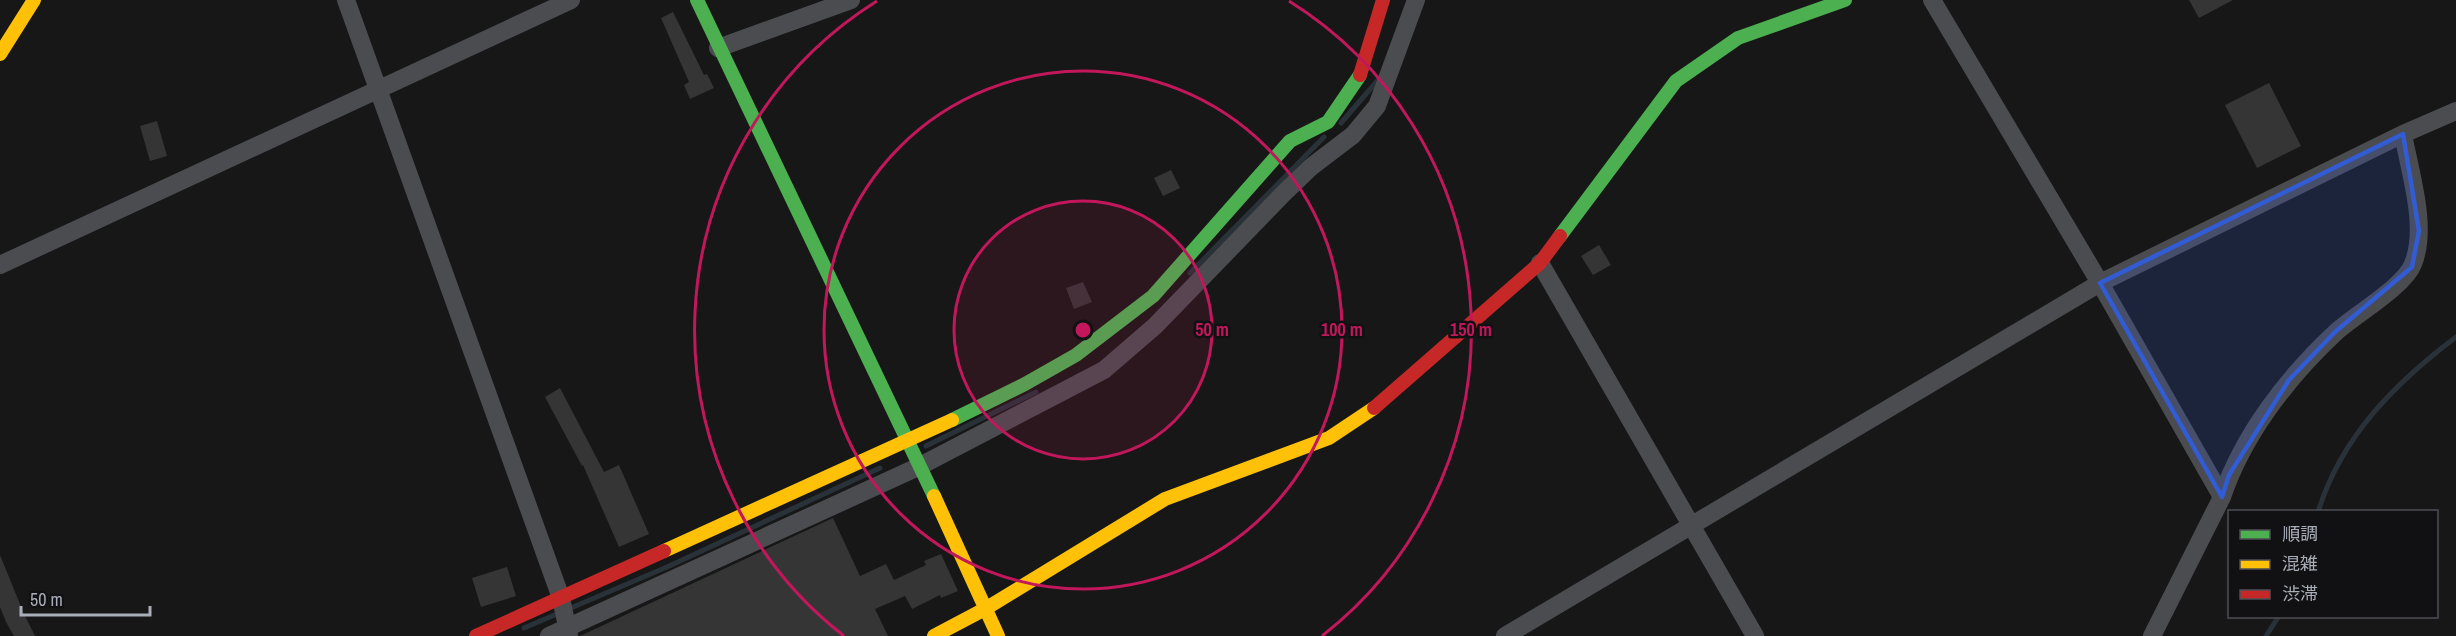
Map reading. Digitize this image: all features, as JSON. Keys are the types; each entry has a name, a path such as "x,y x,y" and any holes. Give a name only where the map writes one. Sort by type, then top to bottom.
{"street":[{"path":"0,54 34,0"},
{"path":"346,0 561,598 568,632"},
{"path":"0,265 571,0"},
{"path":"697,0 908,441 918,467 998,636"},
{"path":"718,48 851,0"},
{"path":"476,636 908,441 1025,384 1076,355 1153,296 1290,141 1328,122 1362,72 1383,0"},
{"path":"549,636 568,632 918,467 1104,370 1155,326 1311,167 1353,135 1377,106 1416,0"},
{"path":"934,636 985,609 1165,499 1329,438 1375,407 1540,263 1676,81 1738,38 1845,0"},
{"path":"1932,0 2100,283 2222,497"},
{"path":"1505,636 2100,283 2403,134 2456,111"},
{"path":"2152,636 2222,497 2229,475 2254,430 2289,380 2335,332 2386,294 2412,267 2420,231 2403,134"},
{"path":"1540,263 1755,636"}],"highlighted area":[{"path":"2403,134 2419,231 2412,267 2335,332 2289,380 2229,475 2222,497 2100,283"}],"building":[{"path":"2189,0 2233,0 2199,18"},
{"path":"673,12 704,75 707,74 714,88 690,99 684,85 689,82 661,18"},
{"path":"2269,83 2301,146 2257,168 2225,105"},
{"path":"157,121 167,156 150,161 140,126"},
{"path":"1171,170 1180,188 1163,196 1154,178"},
{"path":"1599,245 1611,265 1593,275 1581,256"},
{"path":"1083,282 1092,302 1074,309 1066,288"},
{"path":"560,388 604,472 619,465 649,534 619,547 583,465 545,397"},
{"path":"833,518 860,576 886,564 894,580 926,565 924,561 941,554 958,591 941,598 940,595 912,609 905,596 875,609 888,636 580,636"},
{"path":"0,555 35,636 14,636 6,622 0,607"},
{"path":"507,567 516,596 481,607 472,578"}],"waterway":[{"path":"1341,123 1378,80"},
{"path":"1190,273 1324,137"},
{"path":"2319,510 2341,459 2373,414 2412,373 2456,337"},
{"path":"926,446 1036,392"},
{"path":"524,628 667,567 880,468"},
{"path":"2266,636 2278,618"}],"traffic: fast":[{"path":"697,0 934,496"},
{"path":"1560,236 1676,81 1738,38 1845,0"},
{"path":"952,420 1025,384 1076,355 1153,296 1290,141 1328,122 1360,75"}],"traffic: slow":[{"path":"0,54 34,0"},
{"path":"934,636 985,609 1165,499 1329,438 1374,408"},
{"path":"664,551 952,420"},
{"path":"934,496 998,636"}],"traffic: jam":[{"path":"1360,75 1383,0"},
{"path":"1374,408 1540,263 1560,236"},
{"path":"476,636 664,551"}]}
